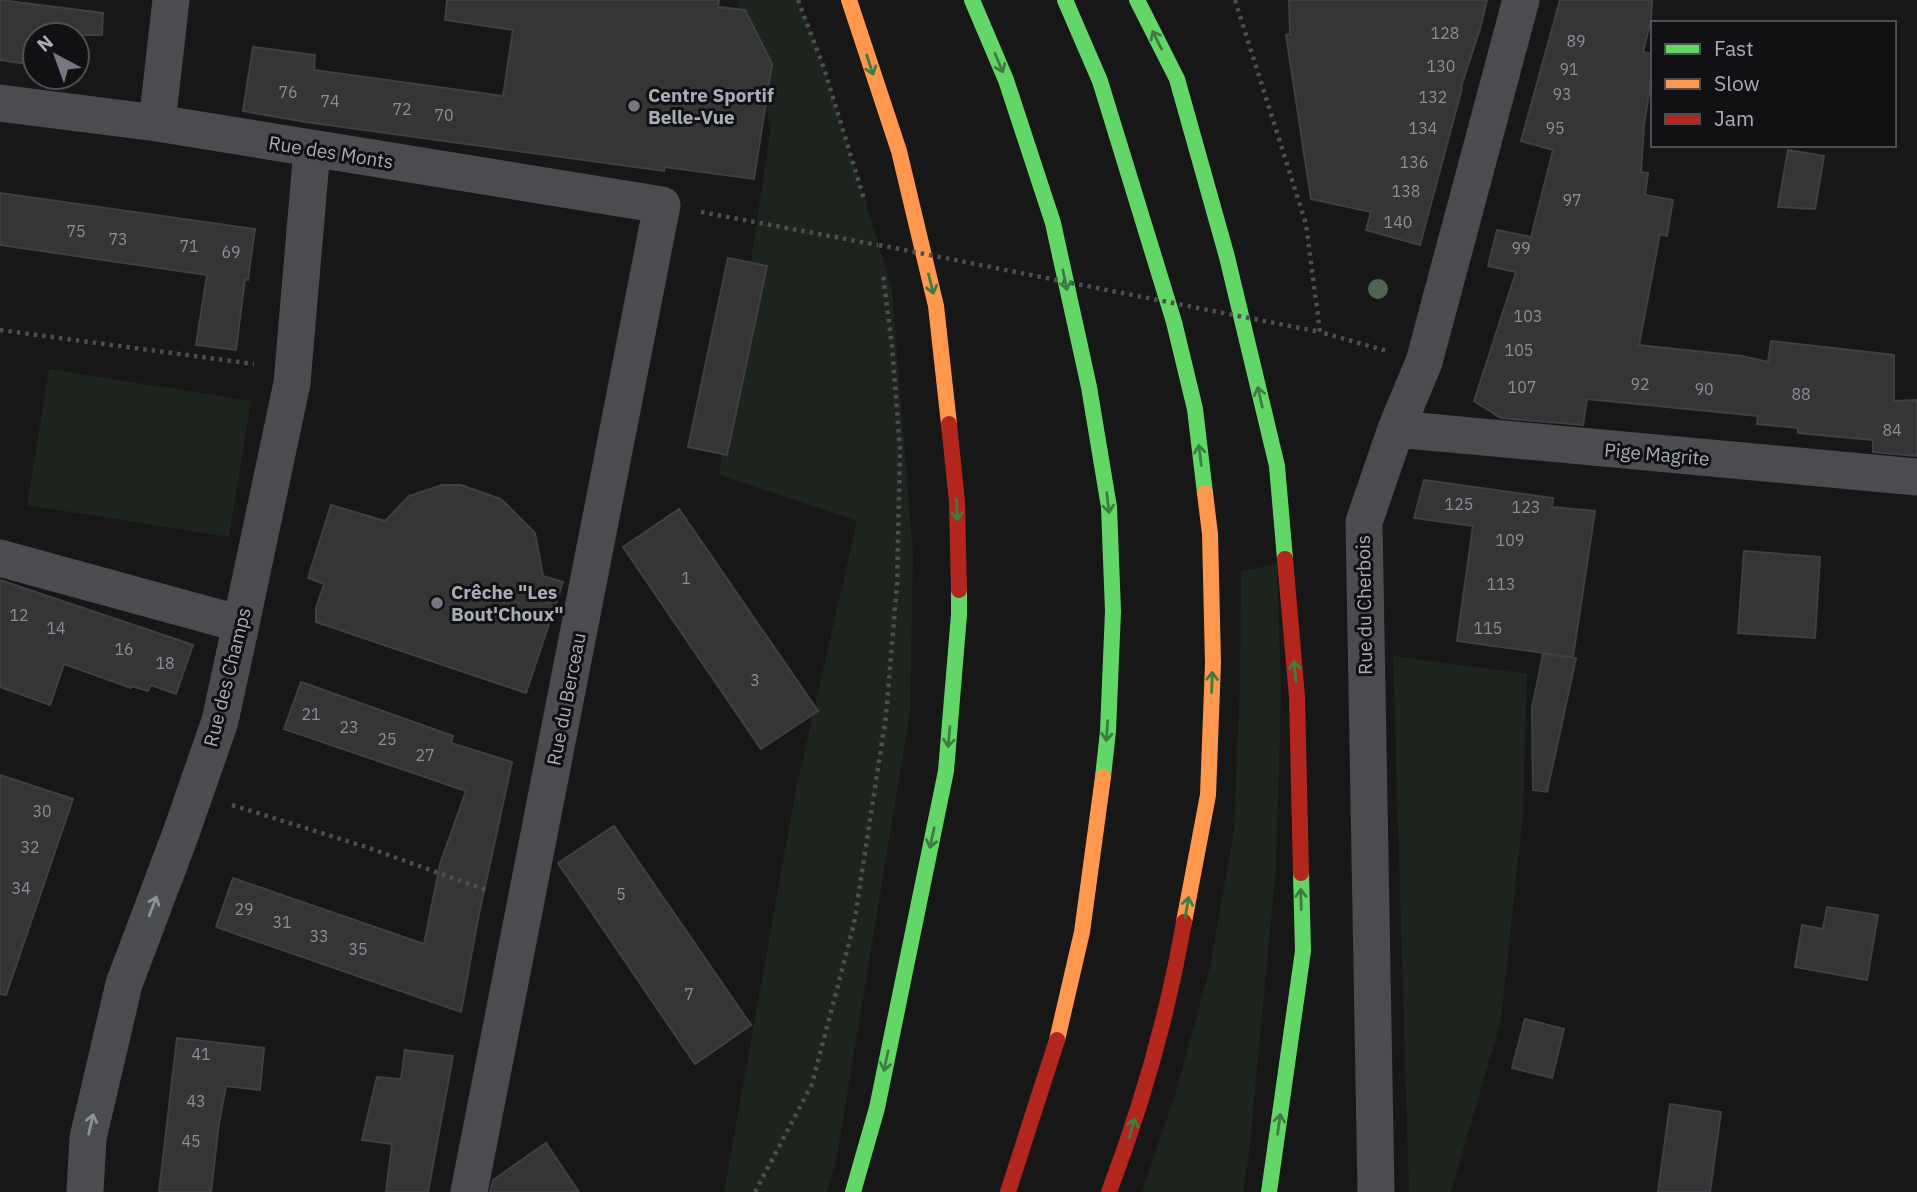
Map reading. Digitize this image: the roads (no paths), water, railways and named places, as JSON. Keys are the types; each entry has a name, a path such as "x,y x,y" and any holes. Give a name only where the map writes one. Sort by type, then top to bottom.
{"highway":[{"path":"849,0 899,151 936,306 957,502 959,615 946,771 877,1108 853,1192"},
{"path":"972,0 1006,80 1053,223 1089,387 1109,507 1113,598 1108,731 1097,833 1082,932 1055,1048 1007,1192"},
{"path":"1065,0 1100,81 1174,322 1195,409 1210,534 1213,663 1208,795 1173,984 1127,1144 1109,1192"},
{"path":"1137,0 1177,79 1227,257 1277,466 1297,697 1303,951 1269,1192"}],"street":[{"path":"157,122 171,0"},
{"name":"Rue du Cherbois","path":"1376,1192 1363,522 1396,429 1424,362 1521,0"},
{"name":"Rue des Monts","path":"0,103 157,122 662,205"},
{"name":"Rue des Champs","path":"85,1192 88,1138 124,984 220,720 241,624 292,383 312,149"},
{"name":"Rue du Berceau","path":"469,1192 662,205"},
{"name":"Pige Magrite","path":"1396,429 1917,477"},
{"path":"0,558 241,624"}],"place":[{"name":"Centre Sportif Belle-Vue","path":"634,106"},
{"name":"Crêche \"Les Bout'Choux\"","path":"437,603"}]}
